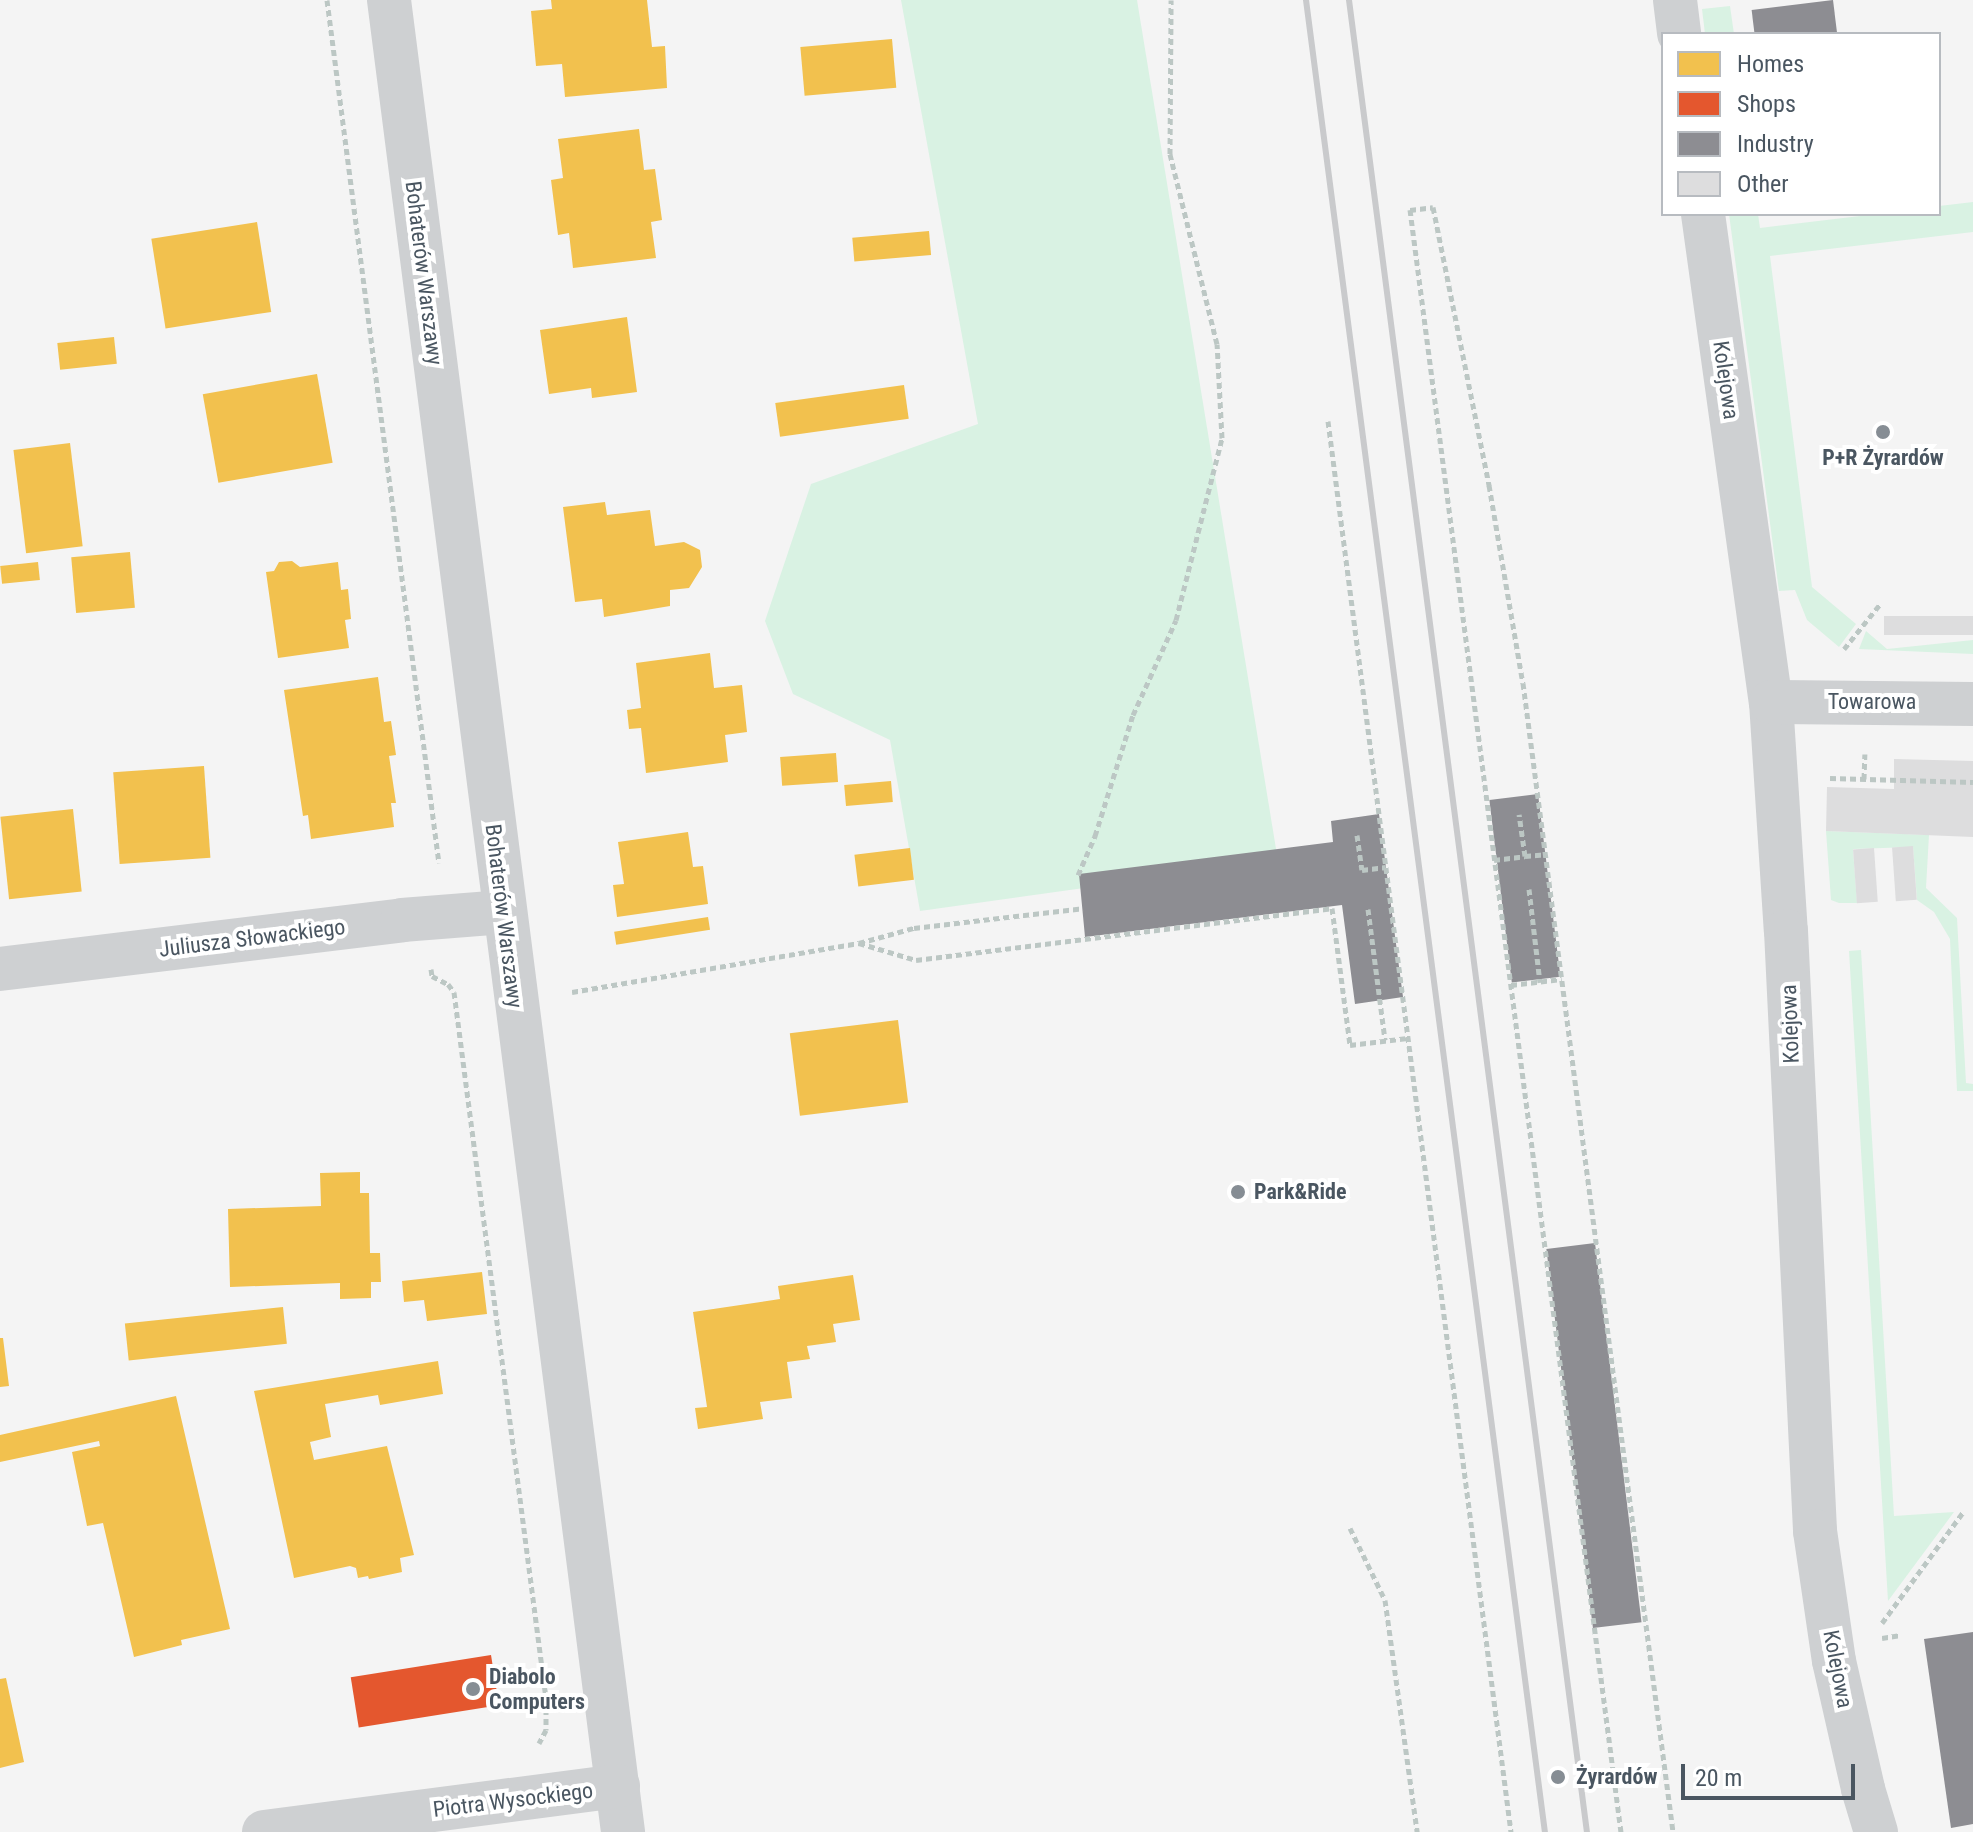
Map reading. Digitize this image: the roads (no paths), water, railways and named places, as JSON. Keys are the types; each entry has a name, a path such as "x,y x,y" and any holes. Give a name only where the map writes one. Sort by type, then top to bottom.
{"street":[{"name":"Bohaterów Warszawy","path":"389,0 623,1832"},
{"path":"1675,0 1679,32"},
{"name":"Kolejowa","path":"1703,216 1771,702 1786,931 1815,1531 1834,1661 1876,1832"},
{"name":"Towarowa","path":"1771,702 1973,704"},
{"name":"Juliusza Słowackiego","path":"0,969 402,920 504,912"},
{"name":"Piotra Wysockiego","path":"264,1832 618,1786"}],"railway":[{"path":"1306,0 1545,1832"},
{"path":"1349,0 1587,1832"}],"place":[{"name":"P+R Żyrardów","path":"1883,432"},
{"name":"Park&Ride","path":"1238,1192"},
{"name":"Diabolo Computers","path":"473,1689"},
{"name":"Żyrardów","path":"1558,1777"}]}
